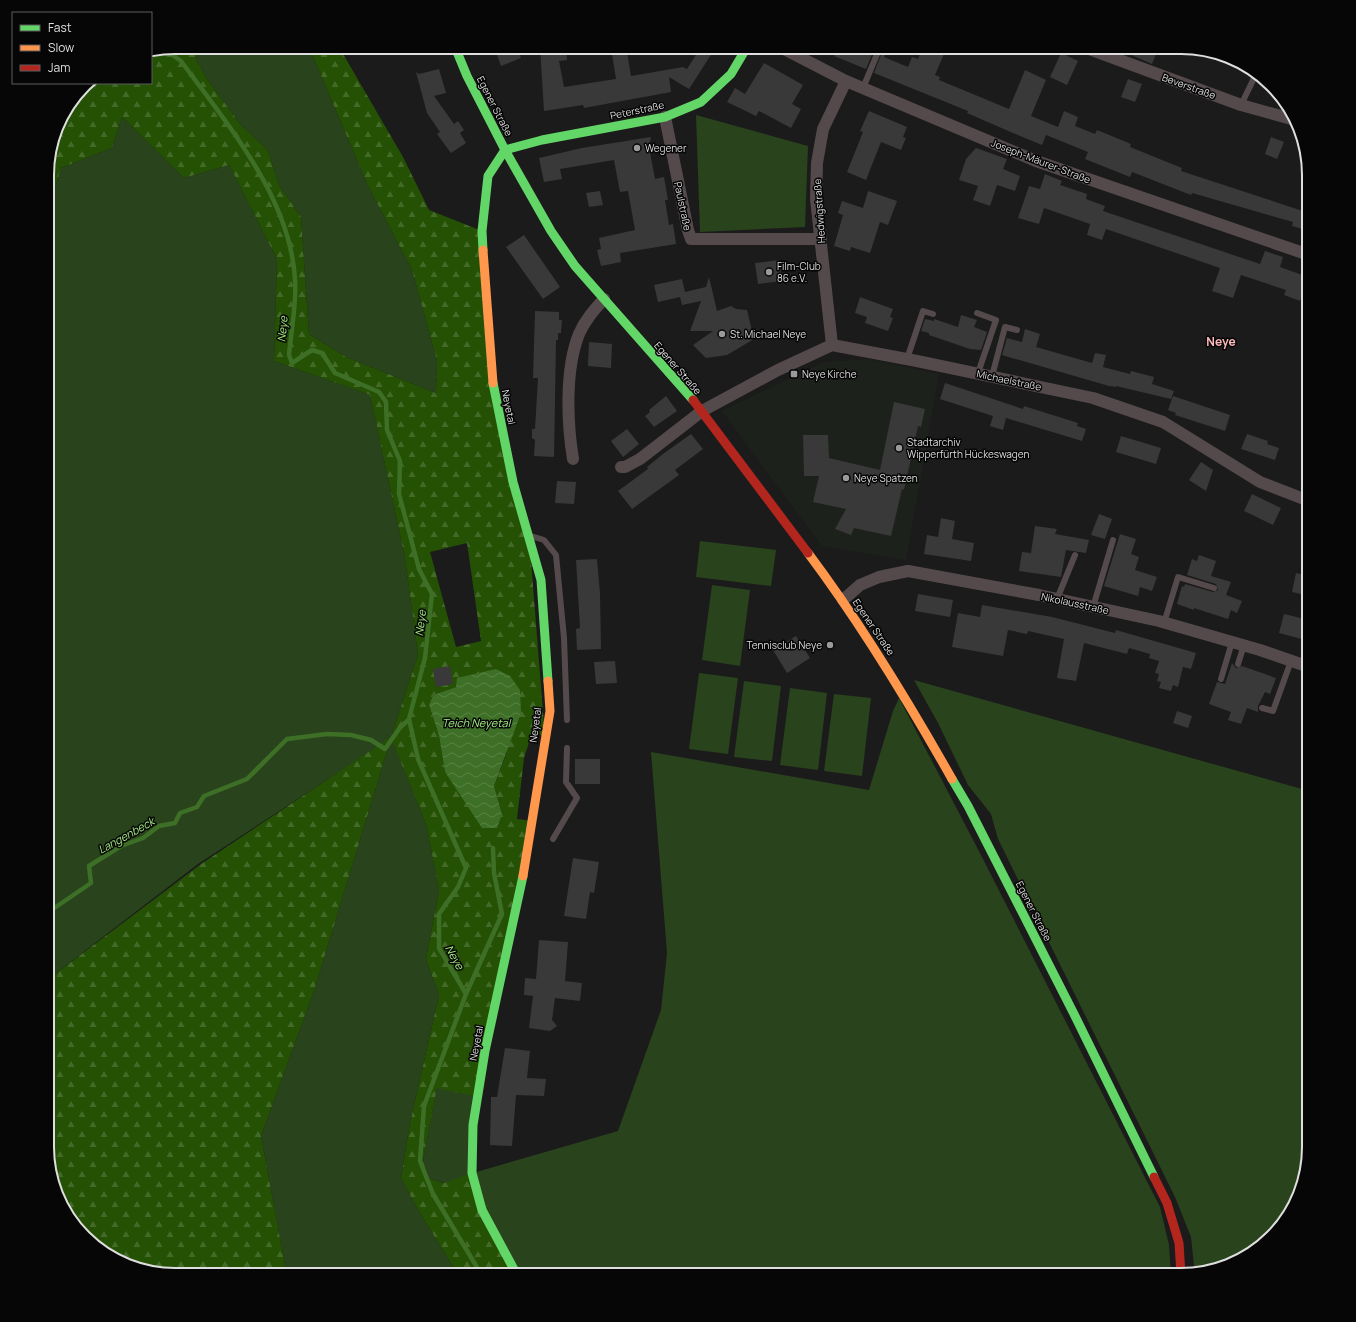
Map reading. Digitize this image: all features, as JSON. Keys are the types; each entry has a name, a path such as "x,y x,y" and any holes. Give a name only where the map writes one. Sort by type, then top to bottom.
{"street":[{"name":"Egener Straße","path":"458,54 505,150 551,231 575,266 702,411 843,600 905,696 950,773 1074,1014 1167,1202 1179,1243 1181,1268"},
{"name":"Peterstraße","path":"505,150 542,140 665,117 701,102 731,74 743,54"},
{"name":"Joseph-Mäurer-Straße","path":"794,54 846,81 1036,161 1302,253"},
{"name":"Beverstraße","path":"1103,54 1241,105 1287,118"},
{"name":"Hedwigstraße","path":"832,345 816,199 817,163 823,129 846,81"},
{"name":"Paulstraße","path":"665,117 691,239 821,239"},
{"name":"Neyetal","path":"505,150 488,176 482,231 492,380 513,482 541,580 550,710 533,822 485,1051 473,1125 472,1174 482,1210 513,1268"},
{"path":"573,459 568,426 572,354 580,333 589,316 604,299"},
{"path":"621,467 625,467 640,459 702,411 778,370 832,345"},
{"name":"Michaelstraße","path":"832,345 978,373 1093,398 1163,422 1260,482 1302,497"},
{"name":"Nikolausstraße","path":"843,600 860,585 879,577 908,571 1057,599 1164,623 1244,645 1302,665"}],"lane":[{"path":"863,88 877,54"},
{"path":"1241,105 1254,78"},
{"path":"907,359 923,311 933,314"},
{"path":"977,313 996,320 978,373"},
{"path":"992,376 1005,327 1017,330"},
{"path":"529,535 544,540 556,555 564,638 567,720"},
{"path":"1093,607 1113,540"},
{"path":"1057,599 1075,555"},
{"path":"1164,623 1178,577 1214,588"},
{"path":"1220,679 1232,642"},
{"path":"1238,664 1244,645"},
{"path":"1262,708 1272,711 1290,661"},
{"path":"553,839 577,798 566,782 567,748"}],"shaded area":[{"path":"198,54 312,54 368,186 412,270 437,361 436,393 346,357 309,334 301,217 279,185 268,150 241,125 207,79 195,57"},
{"path":"696,115 808,146 805,227 700,232"},
{"path":"122,117 184,178 229,165 277,259 274,361 370,395 405,558 418,655 391,737 426,824 439,890 426,959 439,995 410,1123 401,1178 417,1208 454,1268 286,1268 261,1136 314,991 391,738 198,864 54,975 54,192 61,168 112,148"},
{"name":"Neye Spatzen","path":"868,359 939,374 906,560 822,546 722,411 824,362"},
{"path":"700,541 776,550 771,586 696,577"},
{"path":"712,585 750,590 740,666 702,660"},
{"path":"699,673 738,678 728,754 689,749"},
{"path":"914,680 1302,789 1302,1147 1300,1170 1296,1186 1286,1207 1277,1221 1261,1238 1241,1252 1220,1262 1204,1266 1194,1266 1191,1237 1175,1197 998,839 991,814 968,785 938,723"},
{"path":"744,681 781,686 772,761 734,757"},
{"path":"790,688 827,693 818,770 780,765"},
{"path":"834,694 871,698 862,776 824,771"},
{"path":"899,698 983,859 1160,1207 1169,1245 1171,1268 514,1268 472,1174 445,1183 428,1178 423,1160 437,1087 477,1097 473,1173 618,1131 661,1010 667,953 651,752 869,790 893,711"}],"green space":[{"path":"175,54 198,54 195,57 207,79 241,125 268,150 279,185 301,217 309,334 346,357 436,393 437,361 412,270 368,186 312,54 343,54 403,157 429,210 482,231 492,380 529,535 545,738 533,730 524,758 517,819 533,821 477,1097 437,1088 423,1160 428,1178 444,1183 472,1173 514,1268 454,1268 417,1208 401,1178 410,1123 439,995 426,959 439,890 426,824 391,738 314,991 261,1136 286,1268 175,1268 152,1266 136,1262 115,1252 101,1243 84,1227 70,1207 60,1186 55,1162 54,1147 54,975 201,864 391,737 418,655 405,558 370,395 274,361 277,259 229,165 184,178 122,117 112,148 61,168 54,192 55,160 63,129 74,108 95,84 152,84 152,56","holes":["467,543 481,641 456,647 430,552","456,687 507,752 494,786 502,814 459,792 445,772 439,736 429,705 433,695"]}],"water":[{"name":"Teich Neyetal","path":"496,669 510,676 520,690 521,713 494,786 502,814 497,828 482,828 445,772 439,736 429,705 433,695 456,687 457,678"}],"building":[{"path":"497,54 519,54 521,58 501,66"},
{"path":"540,54 567,54 567,60 559,61 564,87 616,79 612,54 627,54 631,76 683,67 687,69 697,54 712,54 689,89 669,77 671,92 584,108 583,105 544,111"},
{"path":"835,54 872,54 866,69 834,56"},
{"path":"881,54 885,54 884,57 908,67 912,57 918,59 920,54 944,54 935,75 940,77 939,80 1009,109 1025,70 1046,80 1031,116 1058,127 1064,111 1078,117 1075,126 1095,134 1097,130 1131,144 1130,147 1182,168 1181,171 1302,211 1302,229 1292,226 1293,222 1192,193 1191,195 1132,172 1130,177 1085,159 1088,152 1046,135 1042,145 967,113 968,111 874,73"},
{"path":"1061,54 1078,61 1067,85 1050,77"},
{"path":"1129,54 1156,54 1152,64"},
{"path":"764,63 803,85 792,104 801,109 791,128 759,111 756,116 727,102 735,88 745,94"},
{"path":"439,69 446,93 434,96 454,124 458,121 464,130 460,133 466,143 451,153 437,134 440,132 427,113 416,72 419,74"},
{"path":"1128,79 1142,84 1135,102 1121,97"},
{"path":"869,111 907,127 903,137 906,138 901,150 881,142 866,180 847,172 863,132 860,131"},
{"path":"651,137 649,147 655,179 664,177 668,200 665,200 669,225 673,224 676,244 620,253 621,262 601,266 597,250 601,249 599,238 635,230 628,191 620,192 614,160 560,169 562,179 544,182 539,158 582,148"},
{"path":"1271,137 1284,142 1277,159 1265,154"},
{"path":"976,148 1007,159 1003,169 1020,176 1015,191 997,185 990,206 973,200 978,186 959,180 966,159"},
{"path":"1045,174 1062,181 1060,185 1087,194 1086,199 1105,206 1103,211 1260,264 1265,251 1283,257 1280,267 1302,275 1302,295 1300,301 1284,295 1286,290 1241,275 1233,298 1212,291 1220,268 1106,229 1102,240 1087,235 1090,224 1044,208 1039,224 1018,218 1029,186 1040,189"},
{"path":"600,191 603,205 589,207 586,193"},
{"path":"868,191 897,201 888,225 880,222 870,253 851,247 850,251 834,246 843,215 838,213 842,201 863,208"},
{"path":"524,235 560,287 543,299 506,247"},
{"name":"Film-Club 86 e.V.","path":"779,260 782,281 758,284 755,263"},
{"name":"St. Michael Neye","path":"709,277 717,311 731,306 736,309 747,310 754,339 727,355 706,358 693,345 713,331 690,331 701,301 682,305 680,297 658,302 654,285 682,279 685,292 706,287"},
{"path":"860,297 893,309 890,317 893,318 888,331 865,323 867,317 855,313"},
{"path":"535,311 559,312 559,320 562,320 561,333 558,333 558,340 556,340 554,457 534,456 535,440 532,438 532,429 535,429 538,378 533,378"},
{"path":"961,315 977,320 974,327 987,332 981,350 970,349 921,331 925,319 934,321 934,319 958,327"},
{"path":"1025,329 1040,334 1036,347 1092,363 1095,353 1106,355 1103,367 1130,374 1131,371 1154,377 1152,384 1174,391 1171,399 1116,386 1109,386 1002,355 1007,338 1022,342"},
{"path":"589,342 612,344 611,368 588,366"},
{"path":"945,383 1023,409 1024,406 1078,423 1077,426 1086,429 1082,441 1006,418 1003,430 990,426 993,416 940,399"},
{"path":"666,396 677,411 654,427 645,416 650,412 649,410"},
{"path":"1173,396 1230,415 1225,431 1175,415 1176,413 1168,410"},
{"path":"894,402 925,409 921,427 918,426 904,490 902,489 891,536 854,528 851,535 835,529 846,509 813,502 819,476 804,476 803,435 828,435 829,458 880,470"},
{"path":"627,429 639,444 623,457 611,441"},
{"path":"691,434 703,449 675,470 679,475 632,509 618,491 648,469 647,467 663,454"},
{"path":"1247,434 1268,441 1267,444 1279,448 1275,460 1241,449"},
{"path":"1121,436 1161,448 1156,464 1116,452"},
{"path":"1201,462 1213,470 1206,491 1189,480"},
{"path":"557,481 576,482 574,504 555,503"},
{"path":"1252,494 1281,508 1273,525 1244,511"},
{"path":"1099,514 1112,519 1105,539 1091,535"},
{"path":"941,518 955,521 952,539 974,543 971,561 924,554 927,535 938,537"},
{"path":"1035,526 1057,529 1055,534 1089,540 1086,553 1066,550 1061,577 1019,571 1022,552 1031,553"},
{"path":"1120,534 1136,539 1131,554 1139,557 1135,570 1157,577 1152,591 1140,587 1138,596 1104,586"},
{"path":"1199,555 1216,561 1211,576 1231,582 1226,595 1242,601 1237,613 1231,610 1228,619 1177,604 1182,586 1184,587 1185,584 1213,592 1218,590 1216,584 1187,575 1192,559 1197,561"},
{"path":"597,559 600,593 601,649 577,650 576,629 580,628 576,560"},
{"path":"1296,573 1302,574 1302,594 1292,592"},
{"path":"918,594 953,600 950,617 915,611"},
{"path":"982,605 1052,617 1115,633 1116,630 1196,653 1191,669 1183,667 1178,687 1173,685 1171,691 1159,688 1161,682 1157,681 1159,674 1155,673 1159,661 1149,658 1150,654 1129,648 1127,654 1084,643 1076,681 1057,678 1064,639 1028,631 1027,634 1008,630 1003,656 952,647 958,613 980,617"},
{"path":"1284,614 1302,618 1302,639 1279,633"},
{"path":"796,636 810,658 787,673 773,650"},
{"path":"615,661 617,683 596,684 594,662"},
{"path":"1232,663 1236,668 1242,666 1276,678 1270,694 1265,692 1258,706 1258,712 1247,708 1241,724 1228,720 1231,712 1209,704 1217,682 1225,684"},
{"path":"450,666 453,684 436,687 433,669"},
{"path":"1177,711 1192,716 1188,728 1173,723"},
{"path":"575,759 600,759 600,784 575,784"},
{"path":"573,858 599,862 594,893 590,892 586,919 564,916"},
{"path":"539,940 568,942 565,981 582,983 580,1001 555,998 552,1020 557,1026 550,1031 529,1028 533,996 524,995 525,978 536,979"},
{"path":"505,1048 530,1051 527,1078 546,1079 544,1096 516,1095 512,1146 490,1145 491,1097 497,1097"}],"waterway":[{"name":"Neye","path":"171,54 181,61 236,136 269,191 282,219 291,249 295,279 295,306 289,355 292,363 312,350 322,353 335,373 379,392 386,402 387,430 400,461 399,494 419,569 432,594 425,658 409,719 418,759 466,868 458,887 439,914 439,948 466,994 424,1106 420,1161 433,1194 477,1268"},
{"name":"Langenbeck","path":"54,908 91,883 89,866 121,846 143,838 159,826 175,823 180,813 197,807 204,796 247,779 287,739 327,734 351,735 371,740 385,749 399,729 409,719"},
{"path":"466,994 502,914 494,873 493,848"}],"traffic: fast":[{"path":"458,54 467,76 505,150 551,231 575,266 693,400"},
{"path":"483,250 482,231 488,176 505,150 542,140 665,117 701,102 731,74 743,54"},
{"path":"493,383 513,482 541,580 548,681"},
{"path":"952,779 968,806 1074,1014 1154,1177"},
{"path":"513,1268 482,1210 472,1173 473,1125 485,1051 523,876"}],"traffic: slow":[{"path":"483,250 493,383"},
{"path":"808,553 828,580 884,664 952,779"},
{"path":"523,876 550,711 548,681"}],"traffic: jam":[{"path":"693,400 808,553"},
{"path":"1154,1177 1167,1203 1179,1243 1181,1268"}],"place":[{"name":"Wegener","path":"637,148"},
{"name":"Film-Club 86 e.V.","path":"769,272"},
{"name":"St. Michael Neye","path":"722,334"},
{"name":"Neye Kirche","path":"794,374"},
{"name":"Stadtarchiv Wipperfürth Hückeswagen","path":"899,448"},
{"name":"Neye Spatzen","path":"846,478"},
{"name":"Tennisclub Neye","path":"830,645"}],"district":[{"name":"Neye","path":"1221,341"}]}
